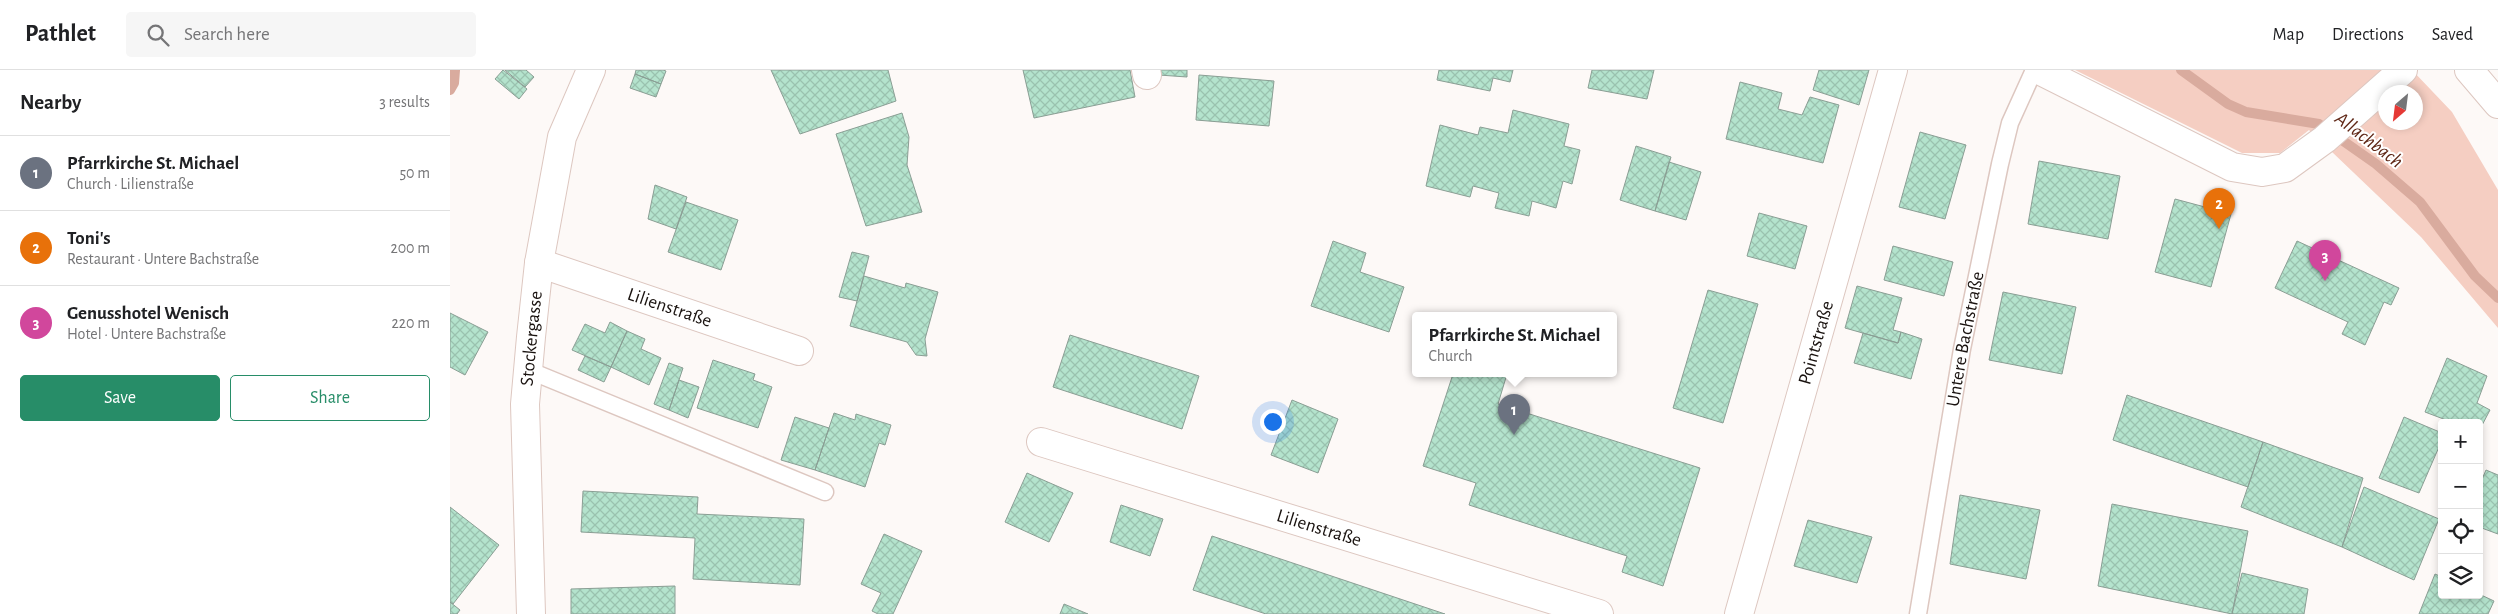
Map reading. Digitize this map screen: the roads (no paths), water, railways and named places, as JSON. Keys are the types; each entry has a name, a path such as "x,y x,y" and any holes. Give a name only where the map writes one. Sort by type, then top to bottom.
{"street":[{"name":"Stockergasse","path":"531,614 525,404 539,263 562,138 590,70"},
{"name":"Pointstraße","path":"1739,614 1893,70"},
{"path":"2039,70 2232,167 2262,172 2285,168 2325,139 2403,70"},
{"path":"2469,70 2498,104"},
{"name":"Lilienstraße","path":"539,263 799,351"},
{"name":"Lilienstraße","path":"1040,442 1599,614"}],"lane":[{"name":"Untere Bachstraße","path":"1918,614 1962,349 2000,164 2010,123 2034,70"},
{"path":"528,370 825,492"}],"waterway":[{"name":"Allachbach","path":"450,90 454,83 455,70"},
{"name":"Allachbach","path":"2181,70 2228,104 2246,112 2319,124 2376,164 2420,202 2475,276 2498,298"}],"place":[{"name":"Toni's","path":"2219,229"},
{"name":"Genusshotel Wenisch","path":"2325,281"},
{"name":"Pfarrkirche St. Michael","path":"1514,435"}]}
